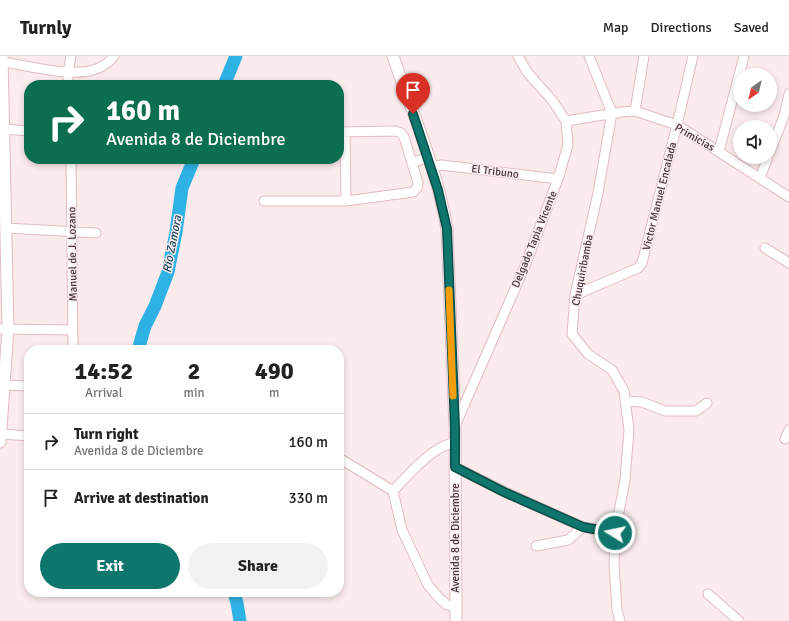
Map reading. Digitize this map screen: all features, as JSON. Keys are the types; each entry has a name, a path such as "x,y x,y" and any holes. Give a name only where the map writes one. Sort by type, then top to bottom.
{"main road":[{"name":"Avenida 8 de Diciembre","path":"392,56 430,162 444,210 447,229 455,427 456,621"},
{"path":"0,438 3,385 6,228 2,179 2,59"}],"street":[{"path":"68,80 71,56"},
{"path":"2,59 16,60 68,73 94,70 109,62 114,56"},
{"name":"Delgado Tapia Vicente","path":"455,427 525,266 558,179 568,145 566,121 552,100 527,72 518,56"},
{"path":"589,56 612,113"},
{"path":"635,111 644,56"},
{"name":"Victor Manuel Encalada","path":"575,295 638,268 642,263 693,56"},
{"path":"719,151 744,56"},
{"path":"777,137 786,117 789,94"},
{"name":"Primicias","path":"566,121 612,113 635,111 677,125 789,197"},
{"name":"Chuquiribamba","path":"612,113 598,193 575,295 572,334 588,354 612,370 624,391 629,430 626,480 615,533 614,564 620,621"},
{"path":"3,129 24,131"},
{"path":"264,201 346,201 413,192 417,188 418,183 412,162 401,132 344,132"},
{"name":"El Tribuno","path":"412,162 430,162 442,165 558,179"},
{"name":"Manuel de J. Lozano","path":"71,164 73,345"},
{"path":"344,164 346,201"},
{"path":"760,178 765,164"},
{"path":"6,228 96,233"},
{"path":"765,248 789,263"},
{"path":"4,329 73,330"},
{"path":"3,385 24,386"},
{"path":"625,401 642,402 665,411 696,411 707,403"},
{"path":"785,439 789,430"},
{"path":"0,438 24,436"},
{"path":"393,491 436,450 447,444 454,443"},
{"path":"344,461 393,491 402,530 428,585 443,602 447,605 456,607"},
{"path":"455,467 504,492 583,527 615,533"},
{"path":"536,546 568,540 583,527"},
{"path":"708,594 739,621"}],"waterway":[{"name":"Río Zamora","path":"226,80 236,56"},
{"name":"Río Zamora","path":"139,345 145,326 155,306 168,272 176,232 182,188 192,164"},
{"name":"Río Zamora","path":"235,597 240,621"}],"slow traffic":[{"path":"449,290 453,396"}],"route":[{"path":"413,114 444,210 447,229 455,427 455,467 504,492 583,527 615,533"}]}
